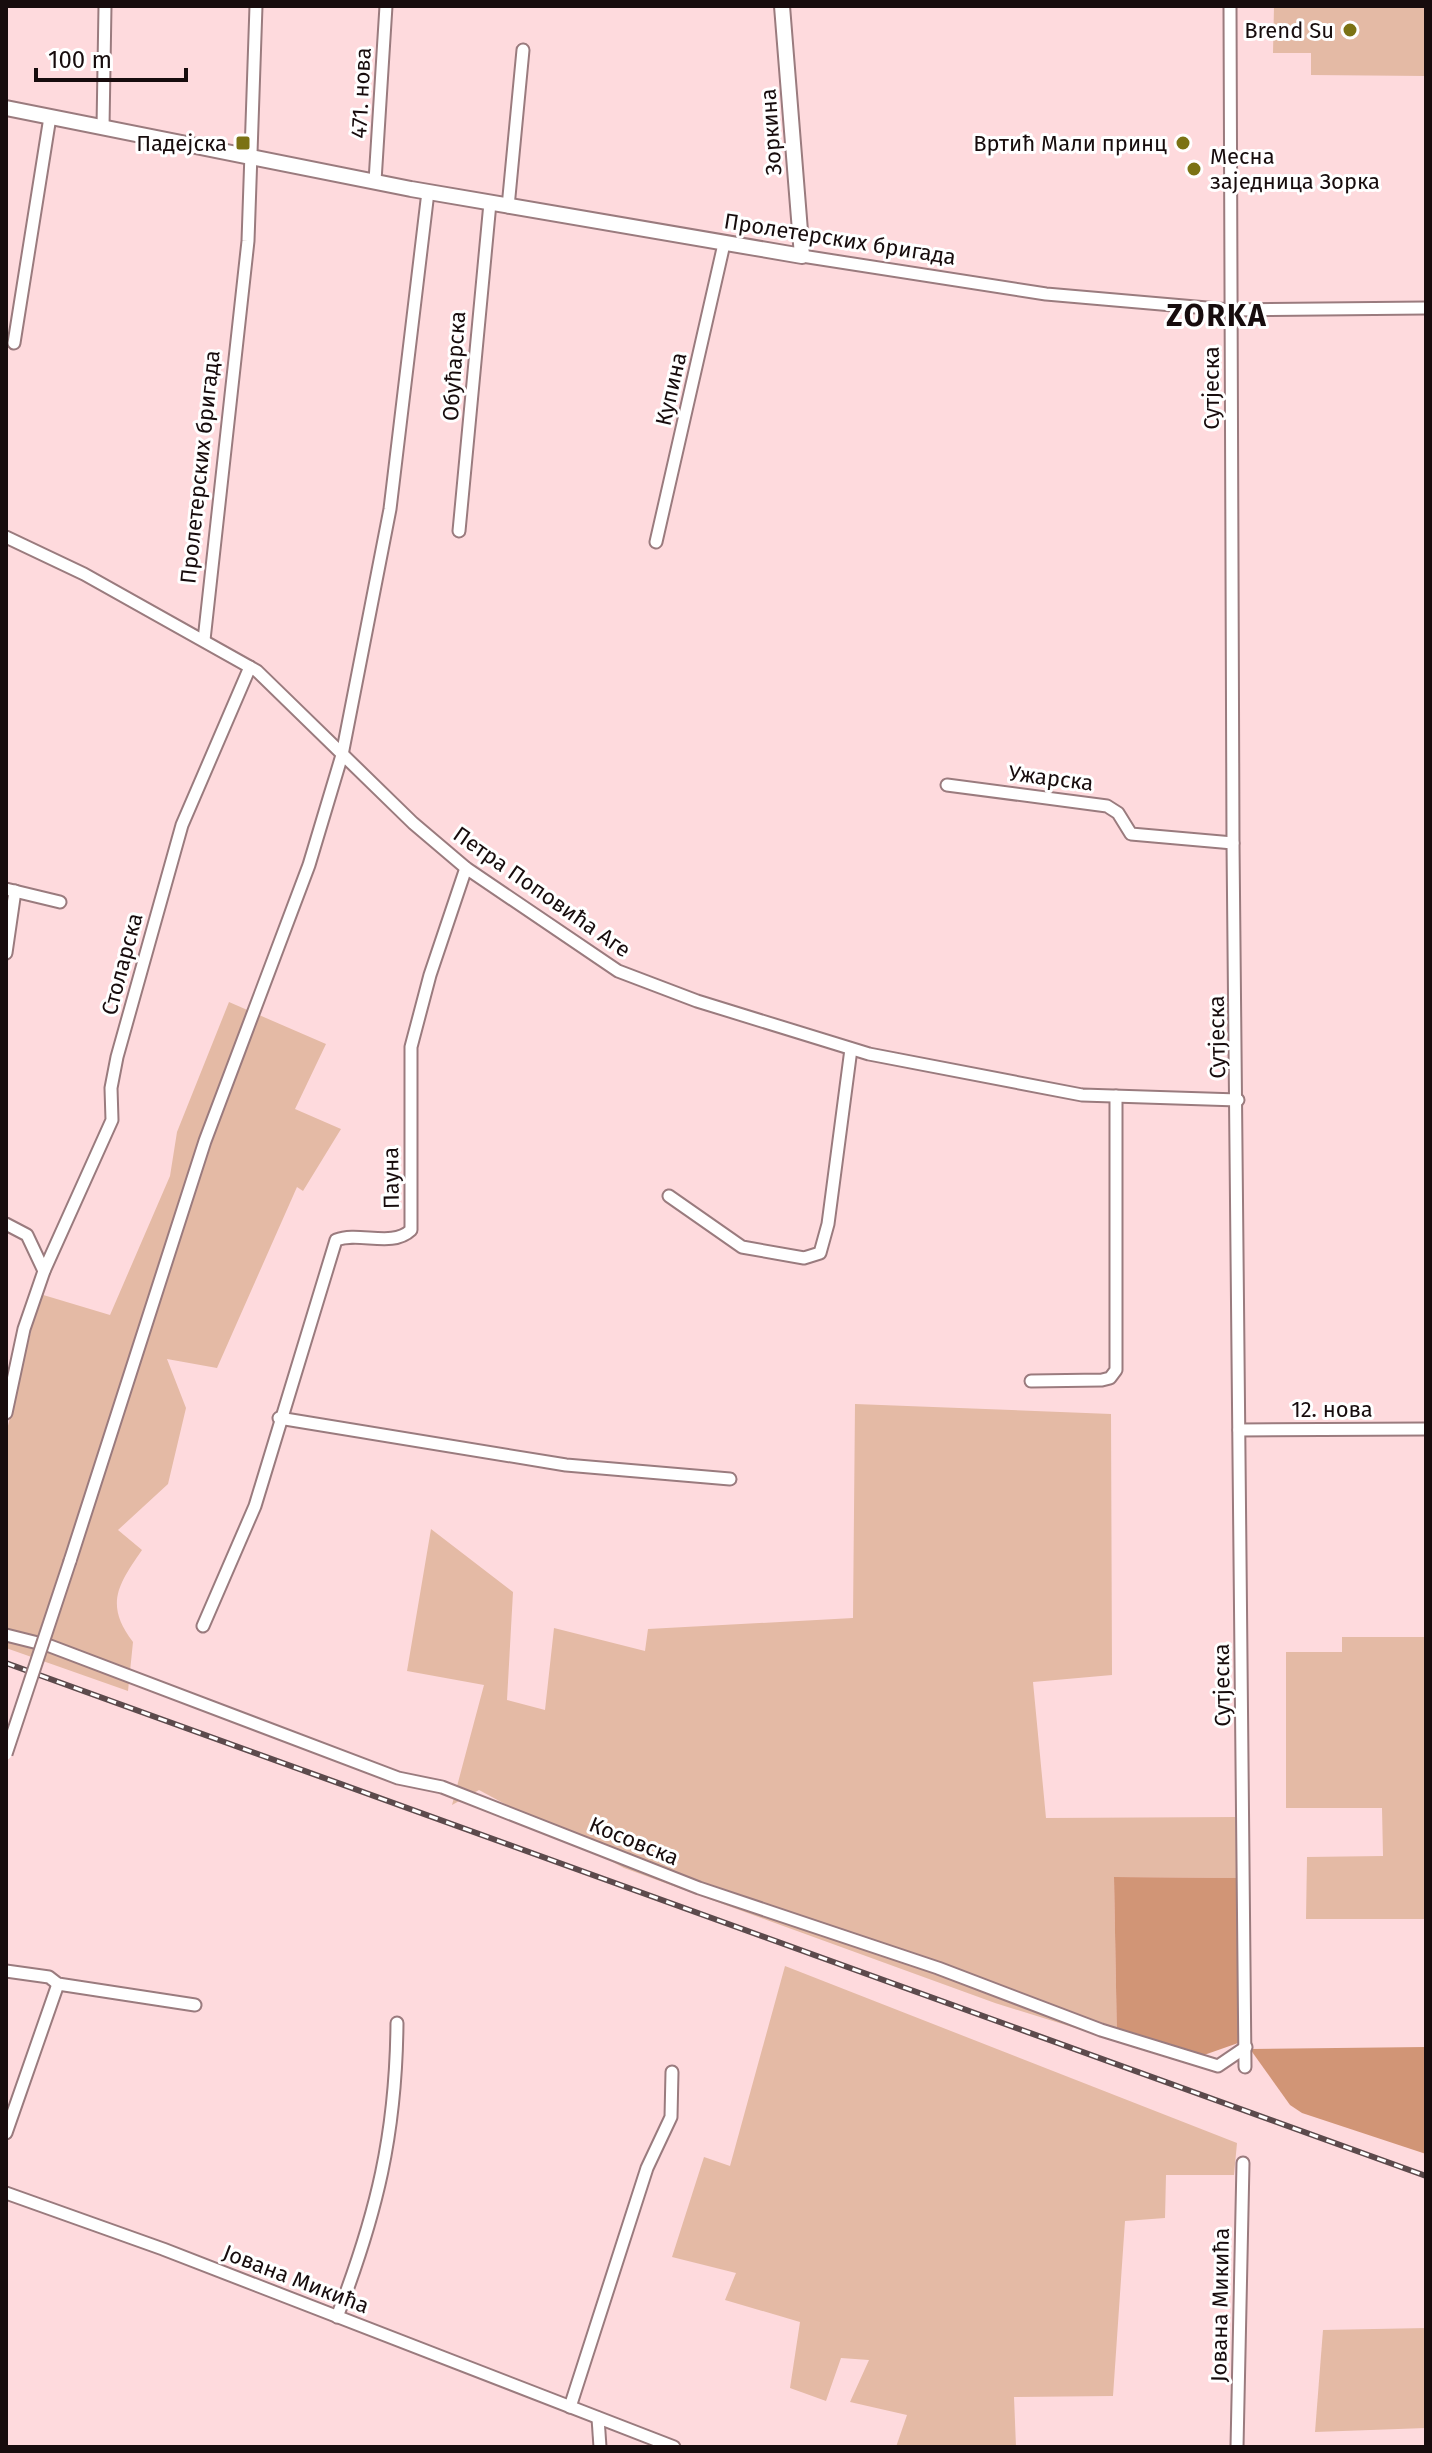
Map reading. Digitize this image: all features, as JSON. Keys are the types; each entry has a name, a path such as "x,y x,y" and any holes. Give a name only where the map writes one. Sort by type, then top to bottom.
{"street":[{"path":"103,127 105,6"},
{"path":"253,156 256,6"},
{"name":"471. нова","path":"375,181 386,6"},
{"name":"Зоркина","path":"782,6 802,256"},
{"name":"Сутјеска","path":"1230,6 1233,843 1238,1100 1245,2067"},
{"path":"508,207 523,50"},
{"name":"Пролетерских бригада","path":"6,108 508,207 1046,294 1230,310 1426,308"},
{"path":"14,343 50,117"},
{"name":"Пролетерских бригада","path":"204,640 248,241 253,156"},
{"path":"6,1754 205,1141 309,865 342,755 390,509 428,192"},
{"name":"Обућарска","path":"459,531 490,203"},
{"name":"Купина","path":"656,542 724,244"},
{"name":"Петра Поповића Аге","path":"6,537 250,667 466,868 618,971 697,1001 851,1049 1082,1095 1238,1100"},
{"name":"Столарска","path":"6,1413 24,1329 44,1271 112,1120 111,1088 117,1057 182,825 250,667"},
{"name":"Ужарска","path":"947,785 1107,806 1118,813 1131,834 1233,843"},
{"name":"Пауна","path":"203,1626 255,1506 279,1418 336,1240 345,1236 404,1237 411,1230 411,1047 430,975 466,868"},
{"path":"6,953 10,890 60,902"},
{"path":"669,1196 742,1247 804,1258 820,1253 831,1208 851,1049"},
{"path":"1031,1381 1102,1380 1116,1372 1116,1096"},
{"path":"6,1224 27,1235 44,1271"},
{"path":"279,1418 566,1465 730,1479"},
{"name":"12. нова","path":"1239,1430 1426,1429"},
{"name":"Косовска","path":"6,1635 50,1646 398,1778 442,1787 699,1888 938,1968 1101,2030 1218,2066 1246,2047"},
{"path":"6,1971 49,1977 58,1984 195,2005"},
{"path":"6,2133 58,1984"},
{"path":"337,2317 368,2231 385,2164 395,2097 397,2023"},
{"path":"570,2407 647,2168 671,2117 672,2072"},
{"name":"Јована Микића","path":"1237,2447 1243,2163"},
{"name":"Јована Микића","path":"6,2193 674,2447"},
{"path":"598,2418 600,2447"}],"shaded area":[{"name":"Brend Su","path":"1274,6 1426,6 1426,76 1311,75 1311,53 1273,53"},
{"path":"229,1002 326,1044 295,1109 341,1129 303,1191 297,1187 217,1368 167,1359 186,1408 168,1484 118,1530 142,1550 121,1585 117,1606 124,1629 133,1642 128,1691 6,1648 6,1434 40,1294 110,1315 170,1176 177,1132"},
{"path":"855,1404 1111,1414 1112,1675 1033,1682 1046,1818 1238,1817 1237,1878 1114,1877 1117,2041 995,2003 624,1868 479,1790 452,1805 484,1685 407,1671 431,1529 513,1592 507,1700 545,1710 554,1628 645,1651 648,1629 853,1618"},
{"path":"1342,1637 1426,1637 1426,1919 1306,1919 1307,1857 1383,1856 1382,1808 1286,1808 1286,1652 1342,1652"},
{"path":"1114,1877 1237,1878 1241,2042 1204,2055 1117,2041"},
{"path":"785,1966 1237,2143 1234,2175 1166,2175 1165,2218 1125,2221 1113,2396 1014,2397 1016,2447 896,2447 907,2415 850,2402 869,2360 841,2358 826,2401 790,2388 800,2322 725,2300 736,2273 672,2257 704,2157 730,2166"},
{"path":"1426,2047 1426,2154 1302,2113 1290,2105 1250,2049"},
{"path":"1426,2328 1426,2428 1315,2432 1323,2330"}],"railway":[{"path":"6,1663 1426,2176"}],"place":[{"name":"Brend Su","path":"1350,30"},
{"name":"Падејска","path":"243,143"},
{"name":"Вртић Мали принц","path":"1183,143"},
{"name":"Месна заједница Зорка","path":"1194,169"}],"district":[{"name":"ZORKA","path":"1217,316"}]}
